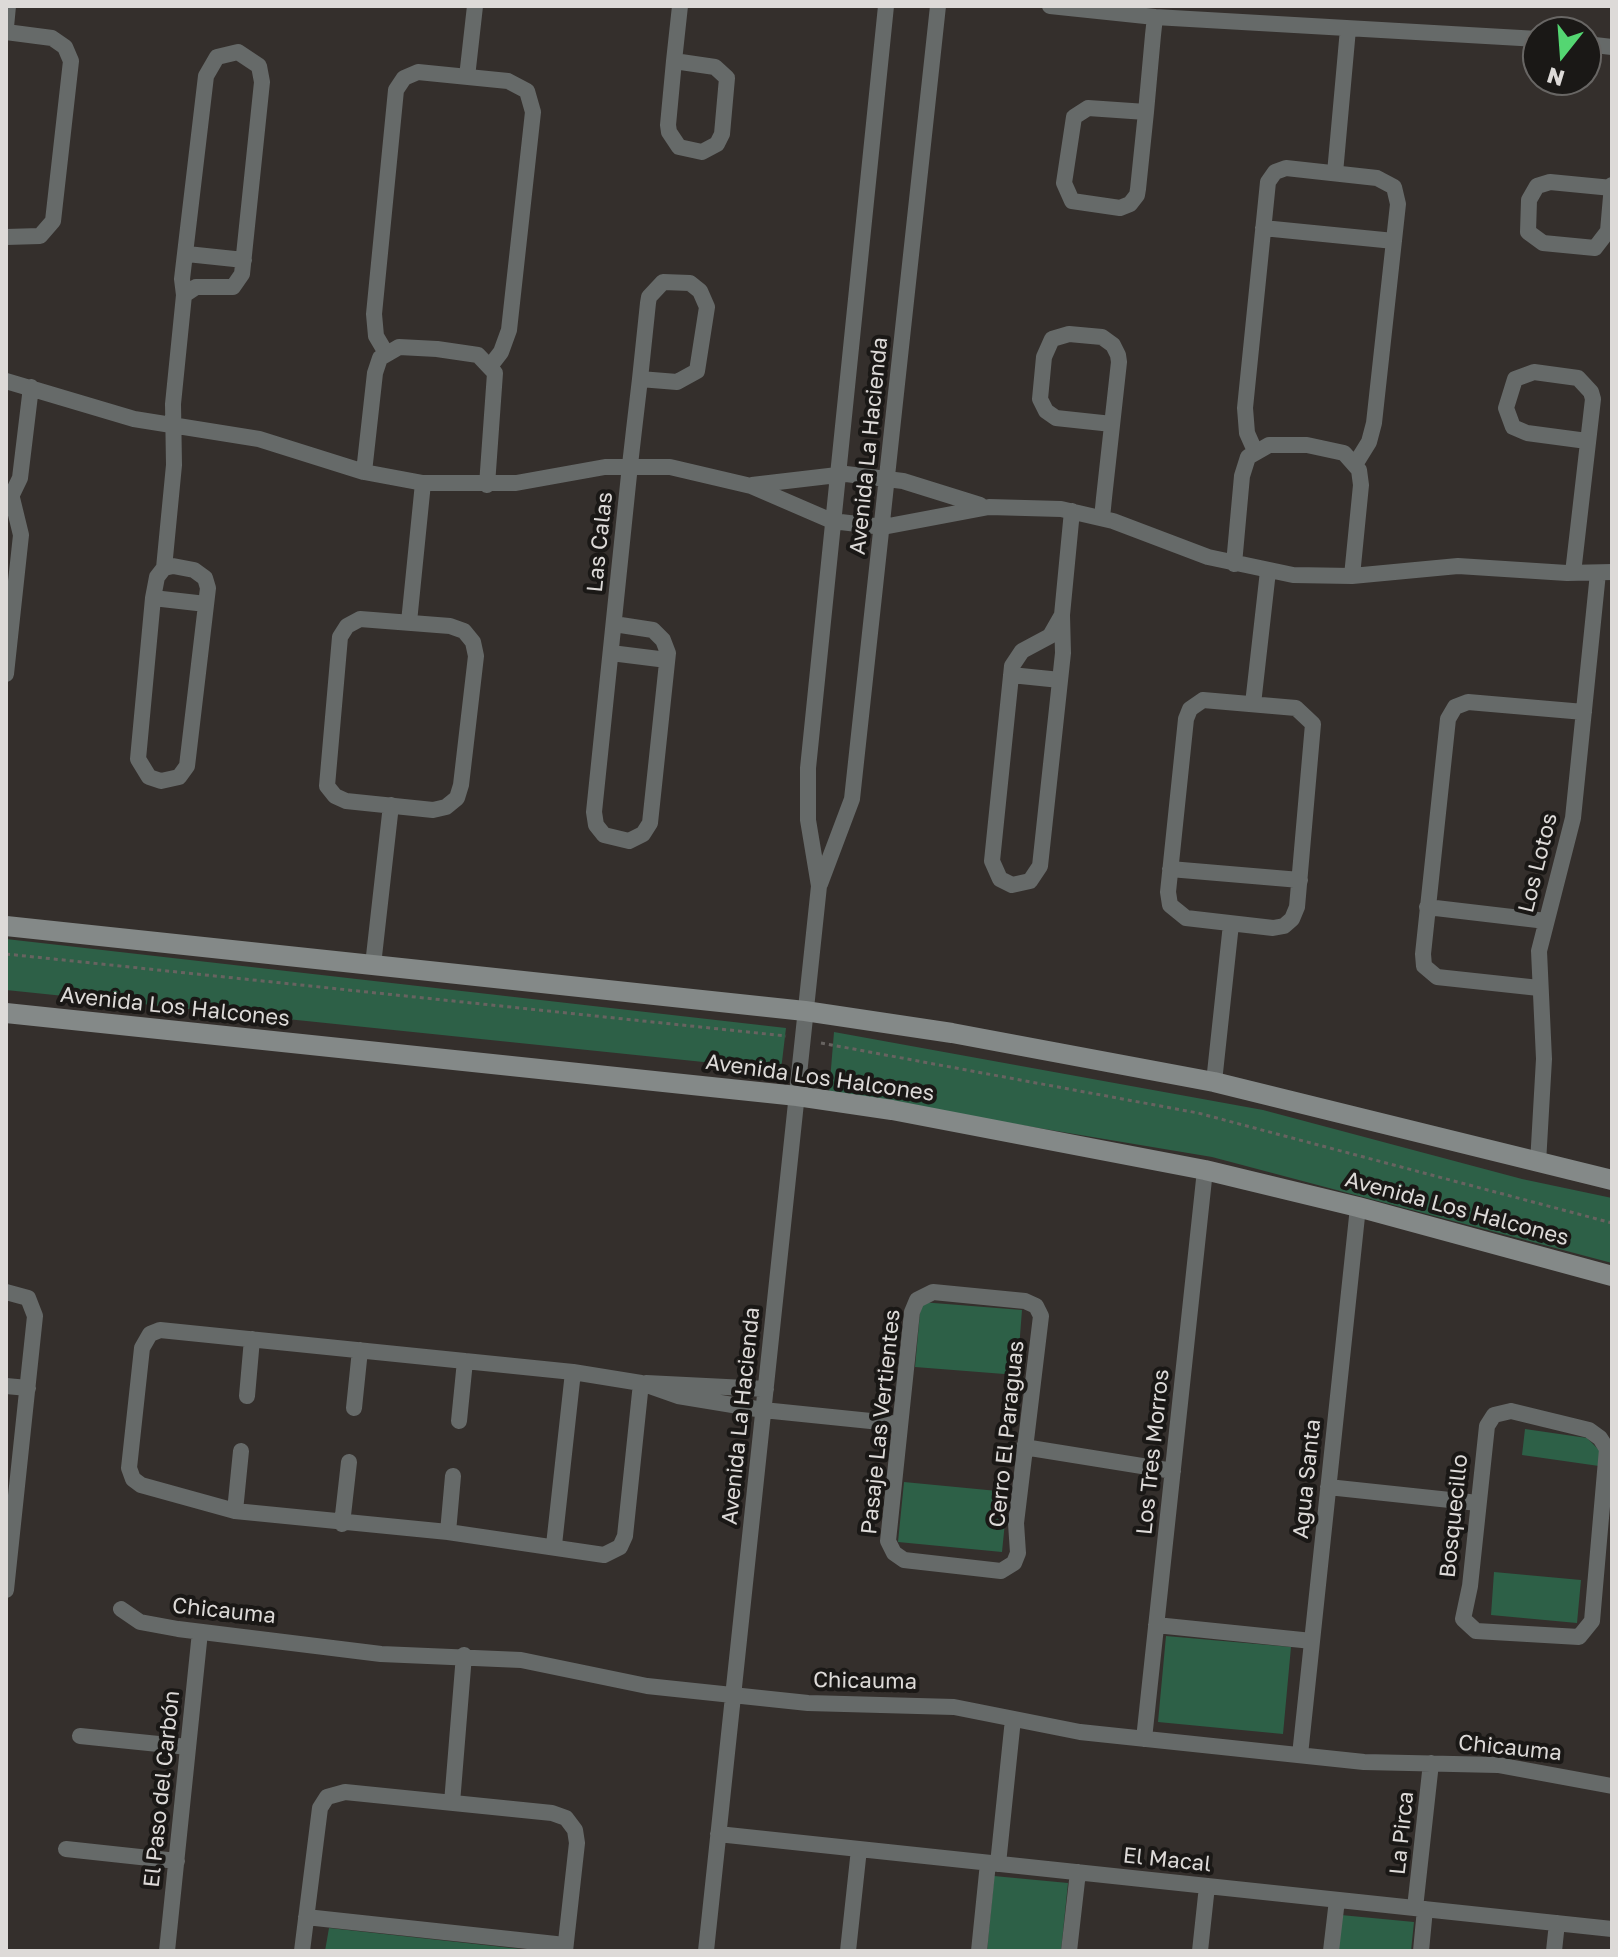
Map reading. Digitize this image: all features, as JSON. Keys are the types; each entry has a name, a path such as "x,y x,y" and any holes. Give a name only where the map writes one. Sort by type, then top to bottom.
{"street":[{"path":"6,237 40,236 53,221 71,61 65,47 52,38 6,30 8,6"},
{"path":"467,77 475,6"},
{"path":"674,61 715,67 727,78 722,134 712,148 702,152 679,147 669,132 674,61 680,6"},
{"name":"Avenida La Hacienda","path":"819,886 810,835 807,787 836,473 886,6"},
{"name":"Avenida La Hacienda","path":"706,1951 819,886 852,799 938,6"},
{"path":"1050,6 1155,17 1522,38"},
{"path":"1146,112 1093,108 1077,113 1070,128 1064,183 1072,201 1120,208 1134,200 1146,112 1155,17"},
{"path":"1335,173 1348,29"},
{"path":"164,568 173,566 201,573 207,583 187,766 179,777 161,781 144,772 138,759 153,598 157,577 164,568 174,465 173,425 190,291 187,254 206,76 217,57 238,52 259,66 262,82 240,280 233,287 190,291"},
{"path":"386,353 376,336 374,314 396,90 404,78 418,72 515,82 527,91 533,105 509,330 501,352 491,365"},
{"path":"1255,451 1247,433 1245,408 1268,182 1275,172 1286,168 1335,173 1384,179 1394,187 1398,198 1372,432 1356,463"},
{"path":"1550,182 1612,186 1608,231 1595,248 1543,243 1528,232 1529,200 1537,186 1550,182"},
{"path":"1263,228 1394,241"},
{"path":"187,254 244,260"},
{"name":"Las Calas","path":"640,379 677,382 697,371 707,307 700,291 690,283 669,281 652,291 640,379 594,818 604,835 622,841 639,837 650,823 667,660"},
{"path":"1102,518 1119,362 1113,345 1102,337 1069,334 1052,339 1044,357 1040,399 1046,411 1063,420 1112,424"},
{"path":"364,472 375,373 386,353 399,347 437,349 478,355 491,365 497,381 487,485"},
{"path":"1573,573 1593,399 1584,381 1534,372 1515,379 1506,408 1513,427 1541,436 1587,441"},
{"path":"6,381 118,415 259,439 364,472 423,483 487,485 630,465 691,470 751,486 832,521 883,527 989,507 1033,506 1072,511 1102,518 1234,564 1268,571 1352,576 1458,566 1605,572"},
{"path":"6,674 21,535 9,502 23,462 31,387"},
{"path":"1234,564 1242,476 1248,457 1269,445 1322,447 1344,453 1356,463 1361,485 1352,576"},
{"path":"751,486 836,473 888,478 989,507"},
{"path":"782,499 784,481"},
{"path":"409,622 423,483"},
{"path":"1062,615 1044,640 1018,655 1011,675 992,861 1000,879 1014,885 1030,881 1040,866 1063,653 1062,615 1072,511"},
{"path":"1253,704 1268,571"},
{"name":"Los Lotos","path":"1538,1163 1544,1059 1539,951 1569,841 1605,572"},
{"path":"153,598 206,604"},
{"path":"360,619 409,622 457,628 470,636 476,656 457,798 440,809 340,799 327,786 339,644 347,626 360,619"},
{"path":"611,653 667,660 666,646 653,630 614,624"},
{"path":"1044,640 1063,653"},
{"path":"1011,675 1060,680"},
{"path":"1203,700 1253,704 1296,708 1313,724 1295,913 1284,926 1231,924 1179,916 1168,898 1187,714 1203,700"},
{"path":"1539,988 1443,979 1428,971 1423,954 1448,719 1455,707 1475,702 1584,712"},
{"path":"373,965 391,805"},
{"path":"1170,869 1300,880"},
{"path":"1427,907 1546,921"},
{"path":"1214,1082 1231,924"},
{"path":"6,926 805,1011 1019,1044 1214,1082 1612,1180"},
{"name":"Avenida Los Halcones","path":"6,1013 797,1096 988,1126 1205,1170 1358,1207 1612,1276"},
{"name":"Los Tres Morros","path":"1144,1739 1205,1170"},
{"name":"Agua Santa","path":"1300,1755 1358,1207"},
{"path":"6,1292 28,1298 35,1311 28,1388 12,1476 6,1590"},
{"name":"Cerro El Paraguas","path":"921,1296 939,1292 1025,1301 1036,1306 1042,1322 1035,1354 1016,1523 1018,1553 1010,1566"},
{"name":"Pasaje Las Vertientes","path":"921,1296 912,1312 888,1535 894,1553 911,1562 997,1571 1010,1566"},
{"path":"641,1383 623,1542 615,1551 604,1555 554,1545 448,1532 342,1524 235,1511 141,1485 130,1473 142,1348 146,1338 155,1331 166,1330 573,1372 641,1383 678,1396 763,1410 900,1424"},
{"path":"247,1396 252,1339"},
{"path":"354,1408 360,1350"},
{"path":"459,1421 465,1361"},
{"path":"554,1545 573,1372"},
{"path":"641,1383 682,1382 766,1389"},
{"path":"6,1386 28,1388"},
{"name":"Bosquecillo","path":"1511,1411 1589,1430 1604,1443 1609,1456 1606,1530 1592,1621 1585,1634 1572,1639 1476,1631 1465,1624 1462,1613 1470,1586 1478,1503 1486,1432 1494,1415 1511,1411"},
{"path":"1024,1447 1173,1471"},
{"path":"235,1511 241,1451"},
{"path":"342,1524 349,1462"},
{"path":"448,1532 453,1476"},
{"path":"1328,1487 1478,1503"},
{"name":"Chicauma","path":"121,1609 149,1625 381,1654 464,1655 521,1660 628,1683 808,1703 924,1705 1144,1739 1364,1762 1520,1767 1612,1786"},
{"path":"1156,1625 1312,1641"},
{"name":"El Paso del Carbón","path":"167,1951 200,1632"},
{"path":"452,1803 464,1655"},
{"path":"979,1951 1013,1719"},
{"path":"80,1736 188,1747"},
{"name":"La Pirca","path":"1421,1951 1420,1909 1431,1763"},
{"path":"302,1951 318,1814 327,1797 345,1792 552,1813 571,1824 577,1843 565,1948 306,1917"},
{"name":"El Macal","path":"718,1834 1612,1929"},
{"path":"66,1849 177,1861"},
{"path":"848,1951 859,1849"},
{"path":"1069,1951 1078,1872"},
{"path":"1200,1951 1207,1886"},
{"path":"1331,1951 1337,1900"},
{"path":"1554,1951 1557,1923"}],"green space":[{"path":"6,939 786,1028 781,1070 6,990"},
{"path":"834,1032 1263,1110 1522,1179 1612,1198 1612,1263 1212,1157 829,1093"},
{"path":"921,1302 1022,1310 1017,1375 915,1367"},
{"path":"1525,1429 1587,1438 1599,1450 1599,1466 1522,1455"},
{"path":"904,1482 1008,1492 1002,1552 898,1542"},
{"path":"1494,1572 1581,1580 1577,1623 1491,1615"},
{"path":"1166,1636 1291,1647 1283,1734 1158,1722"},
{"path":"994,1876 1068,1883 1061,1951 987,1951"},
{"path":"1341,1915 1414,1922 1411,1951 1338,1951"},
{"path":"329,1928 539,1951 325,1951"}]}
